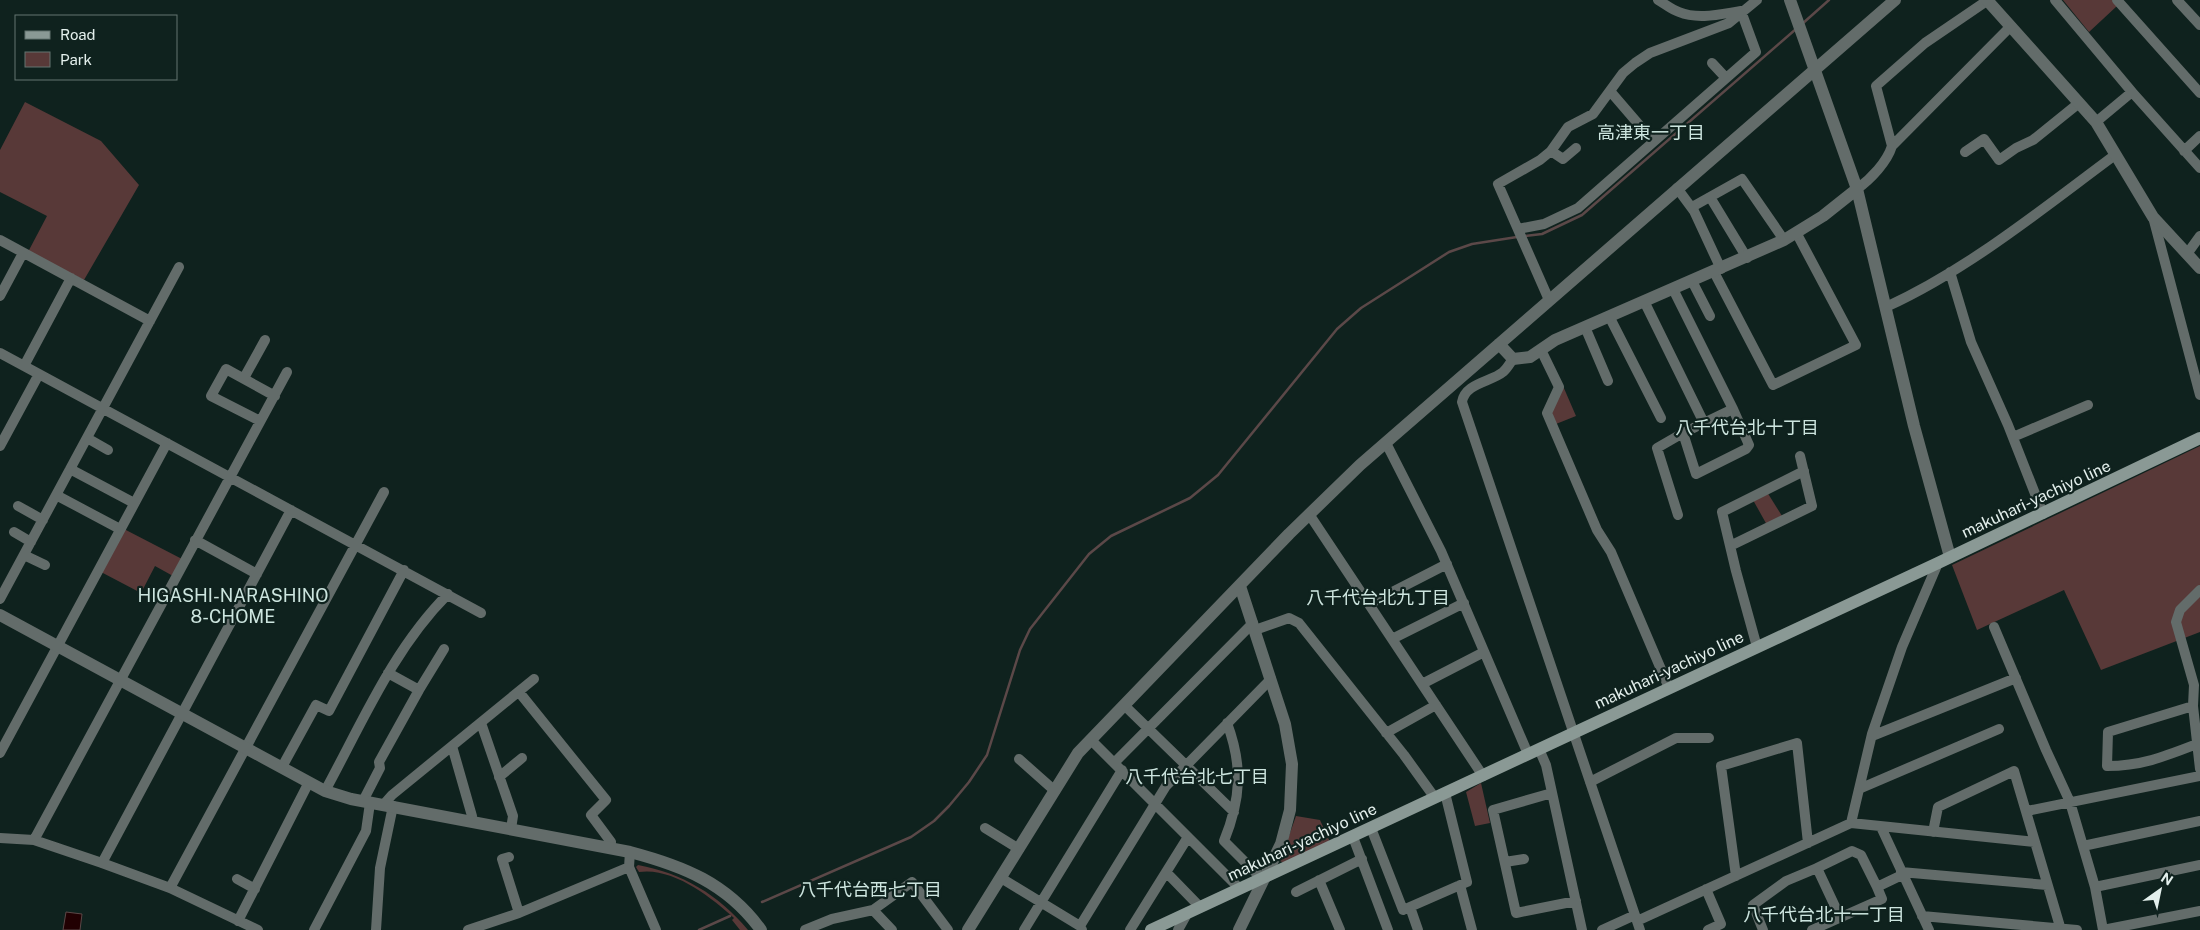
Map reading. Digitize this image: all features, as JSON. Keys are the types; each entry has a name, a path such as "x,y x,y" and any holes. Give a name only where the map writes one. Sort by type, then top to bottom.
{"main road":[{"name":"makuhari-yachiyo line","path":"1151,930 2043,514 2200,438"}],"street":[{"path":"1658,0 1677,12 1686,14 1704,16 1741,11"},
{"path":"1549,300 1498,184 1540,160 1551,151 1568,128 1593,114 1623,73 1642,58 1729,23 1741,11 1757,0"},
{"path":"1790,0 1857,189 1914,426 1950,557"},
{"path":"968,930 1078,753 1309,514 1386,443 1549,300 1815,68 1896,0"},
{"path":"1892,146 1876,86 1925,43 1988,0 2096,122 2153,217 2200,268"},
{"path":"2055,0 2132,92 2200,168"},
{"path":"2117,0 2200,93"},
{"path":"2177,0 2200,25"},
{"path":"1519,230 1544,224 1578,208 1756,52 1741,11"},
{"path":"1638,922 1462,402 1464,394 1484,381 1504,372 1513,359 1530,357 1555,340 1747,258 1797,234 1866,182 1890,152 1892,146 2011,26"},
{"path":"1712,63 1726,78"},
{"path":"1610,92 1653,141"},
{"path":"2096,122 2132,92"},
{"path":"1965,152 1984,139 1999,160 2016,148 2033,140 2079,103"},
{"path":"2184,151 2200,136"},
{"path":"1551,151 1563,159 1576,148"},
{"path":"1886,307 1950,272 2017,227 2116,155"},
{"path":"1692,207 1742,179 1784,240"},
{"path":"1677,188 1692,207 1718,270 1773,384 1856,345 1797,234"},
{"path":"1710,197 1747,258"},
{"path":"2153,217 2200,395"},
{"path":"2187,254 2200,236"},
{"path":"0,240 150,320"},
{"path":"0,296 23,253"},
{"path":"0,599 179,267"},
{"path":"1950,272 1971,342 2013,437 2043,514"},
{"path":"24,366 71,278"},
{"path":"1692,281 1710,316"},
{"path":"1673,289 1749,445 1746,449 1696,474 1683,433"},
{"path":"1644,301 1704,423"},
{"path":"1609,316 1661,418"},
{"path":"1585,327 1608,381"},
{"path":"244,378 265,340"},
{"path":"1500,344 1513,359"},
{"path":"1541,350 1559,387 1547,413 1597,530 1611,552 1669,688"},
{"path":"0,353 481,613"},
{"path":"260,421 211,396 226,369 275,396"},
{"path":"34,840 229,476 287,372"},
{"path":"0,446 3,431 39,374"},
{"path":"2013,437 2088,406"},
{"path":"1678,515 1657,448 1733,409"},
{"path":"87,438 108,450"},
{"path":"0,753 167,443"},
{"path":"1386,443 1447,564 1484,652 1534,752 1546,765 1582,930"},
{"path":"1730,546 1812,506 1800,456"},
{"path":"70,469 134,503"},
{"path":"1756,647 1722,512 1804,471"},
{"path":"170,888 384,492"},
{"path":"56,495 120,529"},
{"path":"18,506 42,520"},
{"path":"102,863 181,713 292,510"},
{"path":"1309,514 1483,776"},
{"path":"14,532 31,542"},
{"path":"195,540 256,574"},
{"path":"24,555 45,565"},
{"path":"1851,823 1872,736 1902,647 1938,563"},
{"path":"1369,604 1447,564"},
{"path":"282,768 316,705 329,711 404,570"},
{"path":"1239,930 1266,878 1287,828 1292,792 1290,743 1240,586"},
{"path":"2200,590 2184,605 2176,619 2178,634 2194,684 2193,706 2200,769"},
{"path":"325,791 388,673 428,614 448,594"},
{"path":"1392,639 1464,603"},
{"path":"0,615 325,791 338,796 367,802 630,852 671,863 723,891 743,909 760,930"},
{"path":"1024,930 1118,767 1148,729 1254,626 1289,618 1299,623 1386,733 1440,796 1467,882 1402,910 1371,828"},
{"path":"1994,627 2070,802 2095,887 2103,930 2154,925 2200,911"},
{"path":"314,930 366,830 367,802 380,768 379,762 444,649"},
{"path":"1422,684 1484,652"},
{"path":"388,673 419,690"},
{"path":"1872,736 2016,678"},
{"path":"376,930 380,868 388,805 392,795 534,679"},
{"path":"1001,878 1081,928 1166,786 1271,679"},
{"path":"518,692 606,800 591,815 611,842 608,848"},
{"path":"1386,733 1436,705"},
{"path":"1124,706 1234,812"},
{"path":"2193,706 2108,732 2108,766 2130,766 2154,761 2198,742"},
{"path":"481,722 512,816 511,829"},
{"path":"1227,723 1237,753 1239,769 1234,812 1224,841 1257,874 1266,878"},
{"path":"1859,789 1999,729"},
{"path":"1590,782 1676,738 1709,738"},
{"path":"1090,740 1240,889"},
{"path":"1736,876 1721,766 1797,743 1808,843"},
{"path":"452,746 472,816 471,821"},
{"path":"499,777 522,758"},
{"path":"1019,759 1055,791"},
{"path":"1933,832 1938,807 2014,771 2061,929"},
{"path":"2027,811 2200,776"},
{"path":"238,921 310,782"},
{"path":"1552,793 1493,810 1516,913 1576,900"},
{"path":"2083,846 2200,821"},
{"path":"1602,930 1638,922 1851,823 2035,842"},
{"path":"1881,827 1929,930"},
{"path":"986,828 1019,849"},
{"path":"1130,930 1188,836"},
{"path":"1353,837 1388,930"},
{"path":"0,838 34,840 102,863 170,888 258,930"},
{"path":"1763,930 1754,904 1786,881 1852,851 1861,855 1882,899 1812,930"},
{"path":"630,852 629,867 656,930"},
{"path":"509,857 502,859 518,913"},
{"path":"1296,892 1362,859"},
{"path":"1505,862 1524,859"},
{"path":"2095,887 2200,865"},
{"path":"468,930 518,913 629,867"},
{"path":"1817,868 1840,918"},
{"path":"1166,872 1200,907"},
{"path":"1877,887 1901,873 2047,885"},
{"path":"237,879 254,889"},
{"path":"1319,880 1340,930"},
{"path":"805,930 824,921 873,910 912,882 948,930"},
{"path":"1460,885 1472,930"},
{"path":"1706,889 1721,924 1708,930"},
{"path":"1410,907 1418,930"},
{"path":"873,910 892,930"},
{"path":"1178,930 1188,912"},
{"path":"1922,916 2077,930"},
{"path":"824,921 832,930"}],"green space":[{"path":"2063,0 2112,0 2117,6 2089,32"},
{"path":"25,102 101,141 139,185 84,280 28,252 47,216 0,192 0,150"},
{"path":"1563,386 1576,416 1556,424 1551,412"},
{"path":"2200,446 2200,632 2101,670 2064,590 1977,630 1952,565"},
{"path":"1767,492 1782,516 1767,525 1753,500"},
{"path":"124,529 182,559 173,576 155,566 141,593 101,572"},
{"path":"1481,783 1490,823 1475,826 1466,792"},
{"path":"1296,816 1320,820 1330,842 1284,863 1280,861"},
{"path":"638,865 670,874 699,887 725,906 748,930 740,930 732,920 734,918 691,885 665,874 639,872 636,867"}],"shaded area":[{"path":"66,912 82,914 80,930 63,930"}],"waterway":[{"path":"1802,24 1829,0"},
{"path":"1525,236 1542,234 1582,215 1796,29"},
{"path":"762,902 911,837 934,821 969,782 987,755 1020,650 1030,629 1089,554 1111,536 1190,498 1218,475 1337,329 1361,308 1449,252 1472,244 1517,237"},
{"path":"699,930 730,916"}],"district":[{"name":"高津東一丁目","path":"1651,132"},
{"name":"八千代台北十丁目","path":"1747,427"},
{"name":"八千代台北九丁目","path":"1378,597"},
{"name":"HIGASHI-NARASHINO 8-CHOME","path":"233,605"},
{"name":"八千代台北七丁目","path":"1197,776"},
{"name":"八千代台西七丁目","path":"870,889"},
{"name":"八千代台北十一丁目","path":"1824,914"}]}
